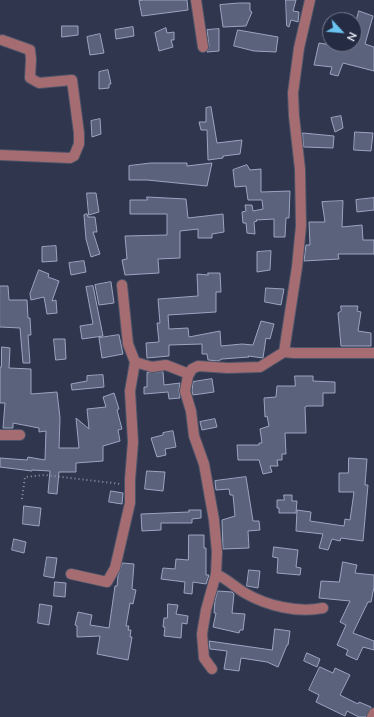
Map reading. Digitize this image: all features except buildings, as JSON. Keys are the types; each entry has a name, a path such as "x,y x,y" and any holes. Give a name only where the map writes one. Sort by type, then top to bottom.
{"street":[{"path":"196,0 203,46"},
{"path":"284,352 297,267 301,226 300,169 293,93 299,48 310,0"},
{"path":"0,155 70,158 74,156 79,144 72,80 39,83 30,78 30,50 2,40"},
{"path":"71,574 107,582 115,568 130,503 133,442 130,391 135,362 128,344 122,285"},
{"path":"212,669 204,658 202,634 206,610 216,574 217,552 210,490 204,464 194,436 191,411 185,391 189,374 192,369 198,366 260,367 284,352 374,353"},
{"path":"135,362 152,367 166,365 189,374"},
{"path":"0,435 20,435"},
{"path":"216,574 228,580 245,593 263,601 280,606 313,610 323,608"},
{"path":"372,717 374,713"}],"path":[{"path":"22,499 25,476 45,475 130,485"}]}
